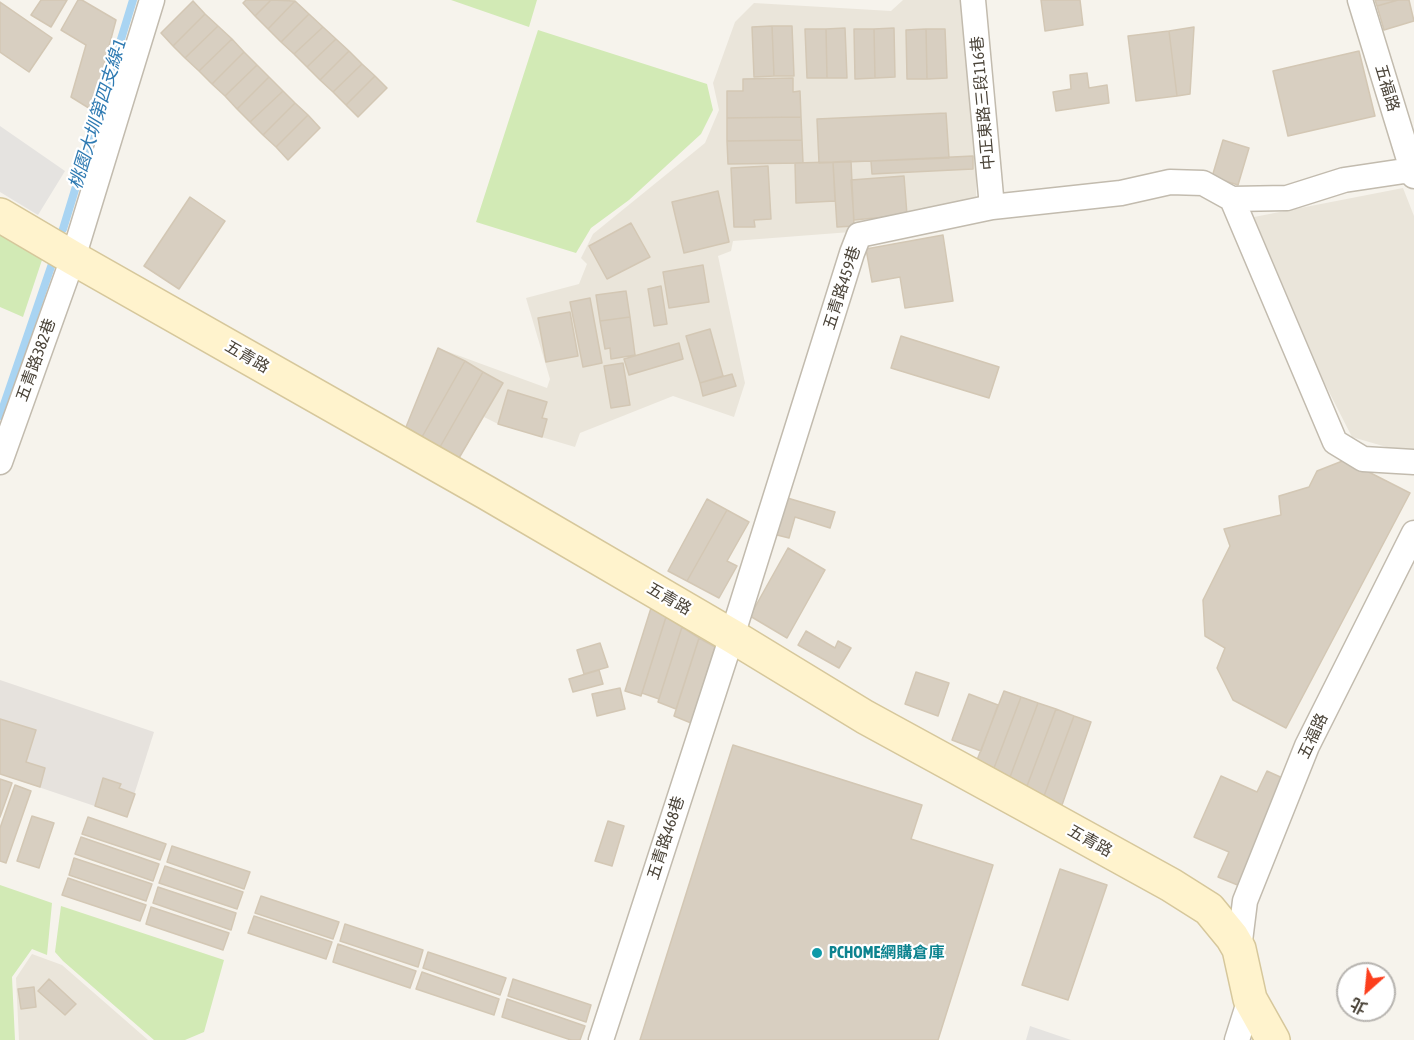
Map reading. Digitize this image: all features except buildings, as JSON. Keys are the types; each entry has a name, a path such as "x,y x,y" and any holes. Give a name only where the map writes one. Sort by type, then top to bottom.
{"street":[{"name":"五青路382巷","path":"0,462 73,258 152,0"},
{"name":"中正東路三段116巷","path":"973,0 992,207"},
{"name":"五福路","path":"1360,0 1413,173"},
{"path":"1413,173 1344,180 1287,198 1232,199 1335,442 1363,459 1414,462"},
{"name":"五青路459巷","path":"732,636 859,235 992,207 1121,193 1170,182 1203,183 1232,199"},
{"name":"五青路","path":"0,215 487,493 732,636 865,717 1171,885 1209,909 1239,949 1250,999 1274,1040"},
{"name":"五福路","path":"1239,949 1245,901 1307,746 1414,533"},
{"name":"五青路468巷","path":"601,1040 732,636"},
{"path":"1237,1040 1250,999"}],"shaded area":[{"path":"903,0 961,0 977,109 976,204 851,232 733,241 731,251 718,256 745,383 734,417 673,396 580,433 575,447 498,424 484,417 459,458 406,427 438,348 547,388 550,379 526,298 579,284 587,264 581,258 593,234 705,143 719,110 713,83 735,22 754,3 891,11"},
{"path":"0,126 65,171 38,215 0,192"},
{"path":"1403,188 1414,216 1414,455 1352,437 1324,382 1254,217"},
{"path":"0,680 154,732 127,817 0,774"},
{"path":"32,954 62,965 148,1040 19,1040 16,978"},
{"path":"1030,1026 1071,1040 1026,1040"}],"green space":[{"path":"451,0 537,0 529,27"},
{"path":"538,30 707,84 713,110 701,134 629,200 591,228 576,253 476,222"},
{"path":"0,227 44,254 23,317 0,307"},
{"path":"0,885 52,903 47,955 32,949 12,977 15,1040 0,1040"},
{"path":"61,906 224,960 204,1032 185,1040 154,1040 63,961 55,952"}],"waterway":[{"name":"桃園大圳第四支線-1","path":"63,229 133,0"},
{"name":"桃園大圳第四支線-1","path":"0,416 55,255"}],"place":[{"name":"PCHOME網購倉庫","path":"817,953"}]}
